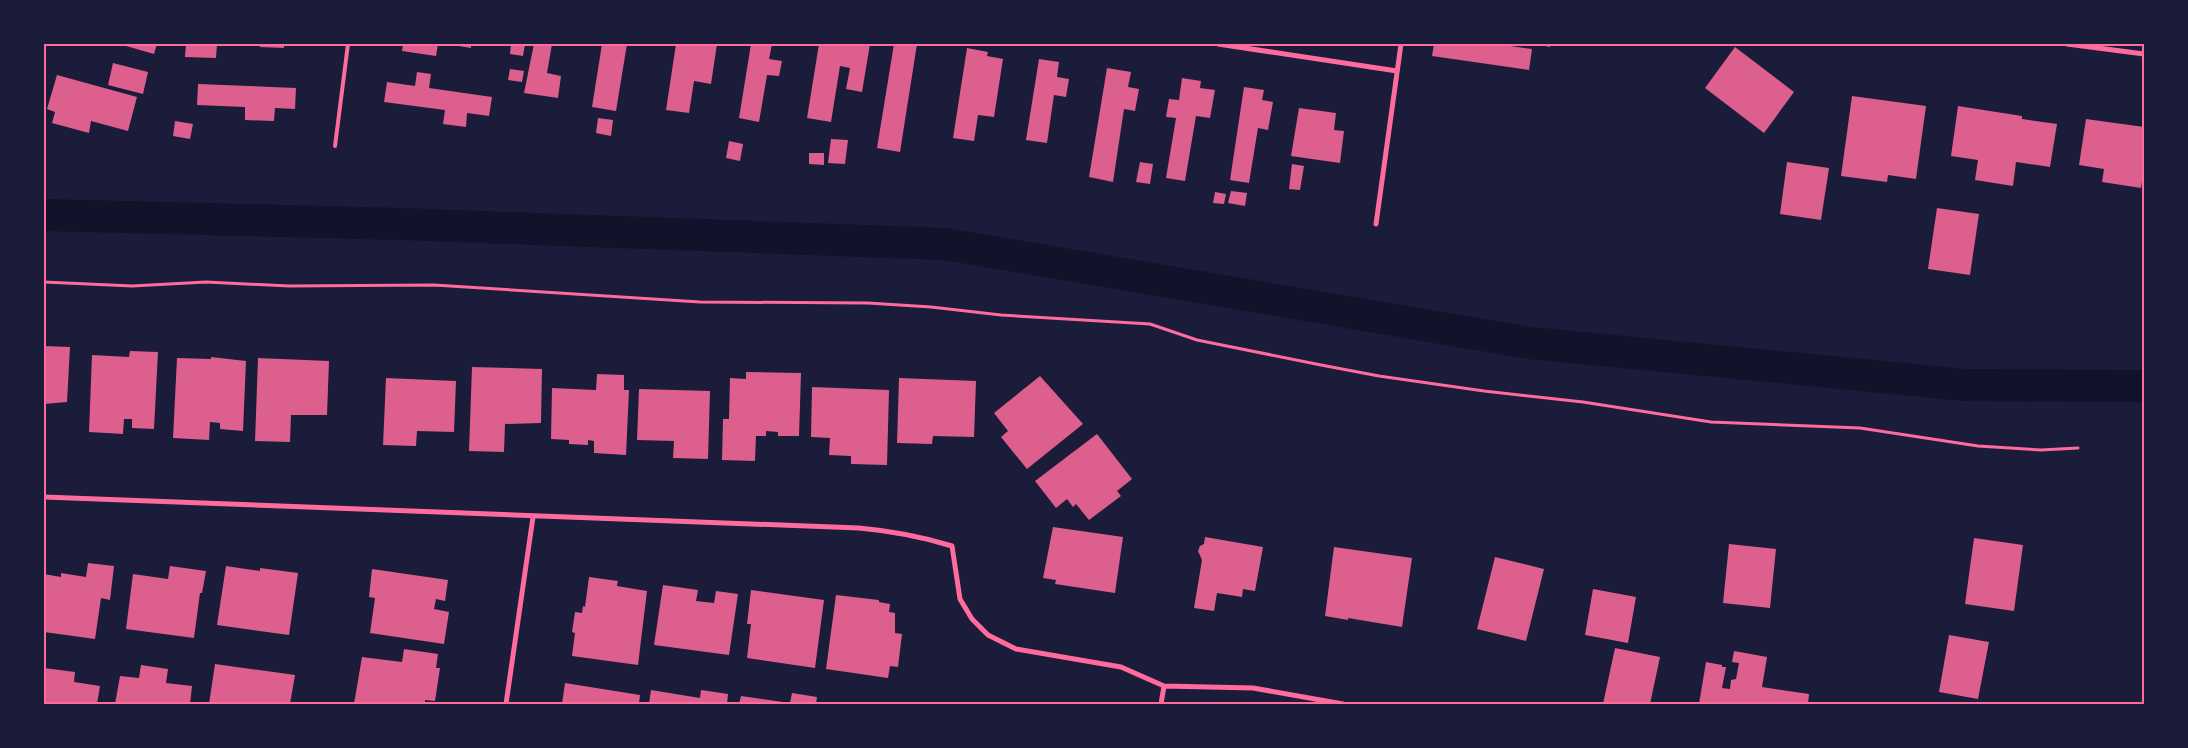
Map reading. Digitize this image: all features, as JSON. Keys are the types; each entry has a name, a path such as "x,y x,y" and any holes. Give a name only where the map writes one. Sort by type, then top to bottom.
{"street":[{"path":"1218,44 1397,70"},
{"path":"1376,224 1401,44"},
{"path":"2067,44 2144,54"},
{"path":"44,497 860,528 921,536 952,546 960,599 972,619 988,635 1016,649 1121,666 1164,686 1253,688 1342,704"},
{"path":"506,704 533,517"},
{"path":"1161,704 1164,686"}],"lane":[{"path":"335,146 348,44"}],"path":[{"path":"44,282 132,286 206,282 309,286 434,286 691,301 868,303 931,307 1002,316 1150,324 1197,340 1379,376 1484,391 1583,402 1711,422 1860,428 1978,446 2041,450 2078,448"}],"building":[{"path":"119,44 157,44 154,54"},
{"path":"186,44 217,44 216,58 185,57"},
{"path":"260,44 284,44 284,48 260,47"},
{"path":"403,44 438,44 436,56 402,51"},
{"path":"447,44 471,44 471,48"},
{"path":"511,44 525,44 523,56 510,54"},
{"path":"534,44 552,44 547,73 561,76 558,98 524,93"},
{"path":"602,44 627,44 616,111 592,107"},
{"path":"676,44 717,44 711,84 694,81 689,113 666,110"},
{"path":"751,44 772,44 769,59 782,61 779,76 767,75 759,122 739,118"},
{"path":"819,44 870,44 862,92 846,89 850,68 840,66 831,122 807,118"},
{"path":"894,44 917,44 900,152 877,148"},
{"path":"1434,44 1496,44 1532,49 1529,70 1432,56"},
{"path":"1535,44 1550,44 1550,47"},
{"path":"1735,47 1794,92 1764,133 1705,88"},
{"path":"967,48 988,52 987,56 1003,59 994,117 978,115 974,141 953,138"},
{"path":"1039,59 1059,62 1057,77 1069,79 1066,97 1054,95 1047,143 1026,140"},
{"path":"113,63 148,72 143,94 108,85"},
{"path":"1107,68 1131,72 1128,87 1139,89 1135,111 1124,109 1113,182 1089,177"},
{"path":"510,69 524,71 522,82 508,80"},
{"path":"417,72 431,74 429,88 492,97 489,116 467,113 466,127 443,124 445,110 384,102 387,82 415,86"},
{"path":"57,75 137,97 128,131 91,121 89,133 52,123 55,112 47,109"},
{"path":"1182,78 1201,81 1200,88 1215,90 1210,118 1196,116 1185,181 1166,178 1176,118 1166,117 1169,99 1179,100"},
{"path":"198,84 296,88 295,109 275,108 274,121 245,120 245,107 197,105"},
{"path":"1244,87 1264,90 1262,100 1273,102 1268,130 1258,128 1249,183 1230,180"},
{"path":"1852,96 1926,106 1916,179 1888,175 1887,182 1841,176"},
{"path":"1958,106 2022,116 2022,119 2057,124 2050,167 2016,162 2013,186 1975,180 1978,160 1951,156"},
{"path":"1299,108 1336,113 1334,130 1344,131 1340,163 1291,156"},
{"path":"598,118 613,120 611,136 596,133"},
{"path":"2086,119 2144,127 2144,174 2141,188 2102,182 2104,169 2079,165"},
{"path":"175,121 193,124 190,139 173,136"},
{"path":"831,139 848,140 845,164 828,163"},
{"path":"729,141 743,144 740,161 726,158"},
{"path":"809,153 824,153 824,165 809,164"},
{"path":"1140,162 1153,164 1150,184 1136,182"},
{"path":"1787,162 1829,168 1821,220 1780,214"},
{"path":"1292,164 1304,166 1300,190 1289,189"},
{"path":"1231,191 1247,193 1245,206 1228,203"},
{"path":"1215,192 1226,194 1224,204 1213,203"},
{"path":"1937,208 1979,214 1970,275 1928,269"},
{"path":"44,346 70,347 67,402 44,404"},
{"path":"130,351 158,352 154,429 132,428 132,419 124,419 123,434 89,432 92,355 129,357"},
{"path":"211,357 246,361 243,431 220,429 220,423 210,422 209,440 173,438 177,358 211,359"},
{"path":"258,358 329,361 327,415 291,415 290,442 255,441"},
{"path":"472,367 542,369 541,423 505,424 504,452 469,451"},
{"path":"746,372 801,373 799,436 778,436 778,432 766,431 766,436 756,436 755,461 722,460 723,419 729,419 730,378 746,379"},
{"path":"597,374 624,375 624,390 629,390 626,455 594,453 594,441 588,440 588,445 569,444 569,440 551,439 552,388 596,390"},
{"path":"1040,376 1083,424 1027,469 1001,437 1008,431 994,413"},
{"path":"386,378 456,381 454,432 417,431 416,446 383,445"},
{"path":"899,378 976,381 974,437 933,436 932,444 897,443"},
{"path":"812,387 889,390 887,465 851,464 851,456 829,455 830,438 811,437"},
{"path":"639,389 710,391 708,459 673,458 674,441 637,440"},
{"path":"1097,434 1132,479 1117,491 1121,496 1089,520 1076,504 1073,507 1067,499 1056,508 1035,481"},
{"path":"1053,527 1123,537 1115,593 1055,584 1056,580 1043,578"},
{"path":"1205,537 1263,547 1255,591 1243,589 1242,597 1217,593 1214,611 1194,608 1202,560 1198,551 1200,546 1204,544"},
{"path":"1974,538 2023,545 2014,611 1965,604"},
{"path":"1729,544 1776,549 1770,608 1723,603"},
{"path":"1334,547 1412,558 1402,627 1325,616"},
{"path":"1495,557 1544,569 1526,641 1477,629"},
{"path":"88,563 114,566 110,600 101,598 95,639 44,632 44,574 61,577 61,573 86,577"},
{"path":"170,566 206,571 202,593 200,593 194,638 126,629 133,574 168,579"},
{"path":"226,566 260,571 260,568 298,573 289,635 217,625"},
{"path":"372,569 448,580 445,601 436,599 434,609 449,612 444,644 370,633 375,598 369,597"},
{"path":"589,577 618,581 617,586 647,591 638,665 572,656 575,633 572,632 575,612 582,613 583,606 585,607"},
{"path":"663,585 698,590 696,601 714,603 716,591 738,594 729,655 654,645"},
{"path":"1593,589 1636,597 1628,643 1585,635"},
{"path":"751,590 824,600 815,668 747,658 751,624 747,624"},
{"path":"836,595 879,600 879,602 890,604 889,612 895,613 895,633 902,634 898,667 890,666 888,678 826,669"},
{"path":"1949,635 1989,642 1978,699 1939,692"},
{"path":"1615,648 1660,657 1650,704 1603,704"},
{"path":"404,649 438,654 436,668 440,668 435,701 425,700 425,704 354,704 362,657 402,662"},
{"path":"1734,651 1767,657 1762,687 1809,694 1808,704 1699,704 1706,662 1726,667 1722,688 1730,689 1731,680 1736,679 1739,663 1732,662"},
{"path":"215,664 295,675 290,704 209,704"},
{"path":"141,665 168,669 166,683 192,686 190,704 115,704 120,676 139,678"},
{"path":"44,668 75,672 74,682 100,686 97,704 44,704"},
{"path":"565,683 640,695 639,704 562,704"},
{"path":"651,690 700,698 701,690 728,694 727,704 649,704"},
{"path":"792,693 817,697 816,704 739,704 741,696 790,703"}],"waterway":[{"path":"44,215 402,224 945,244 1530,343 1965,385 2144,386"}]}
